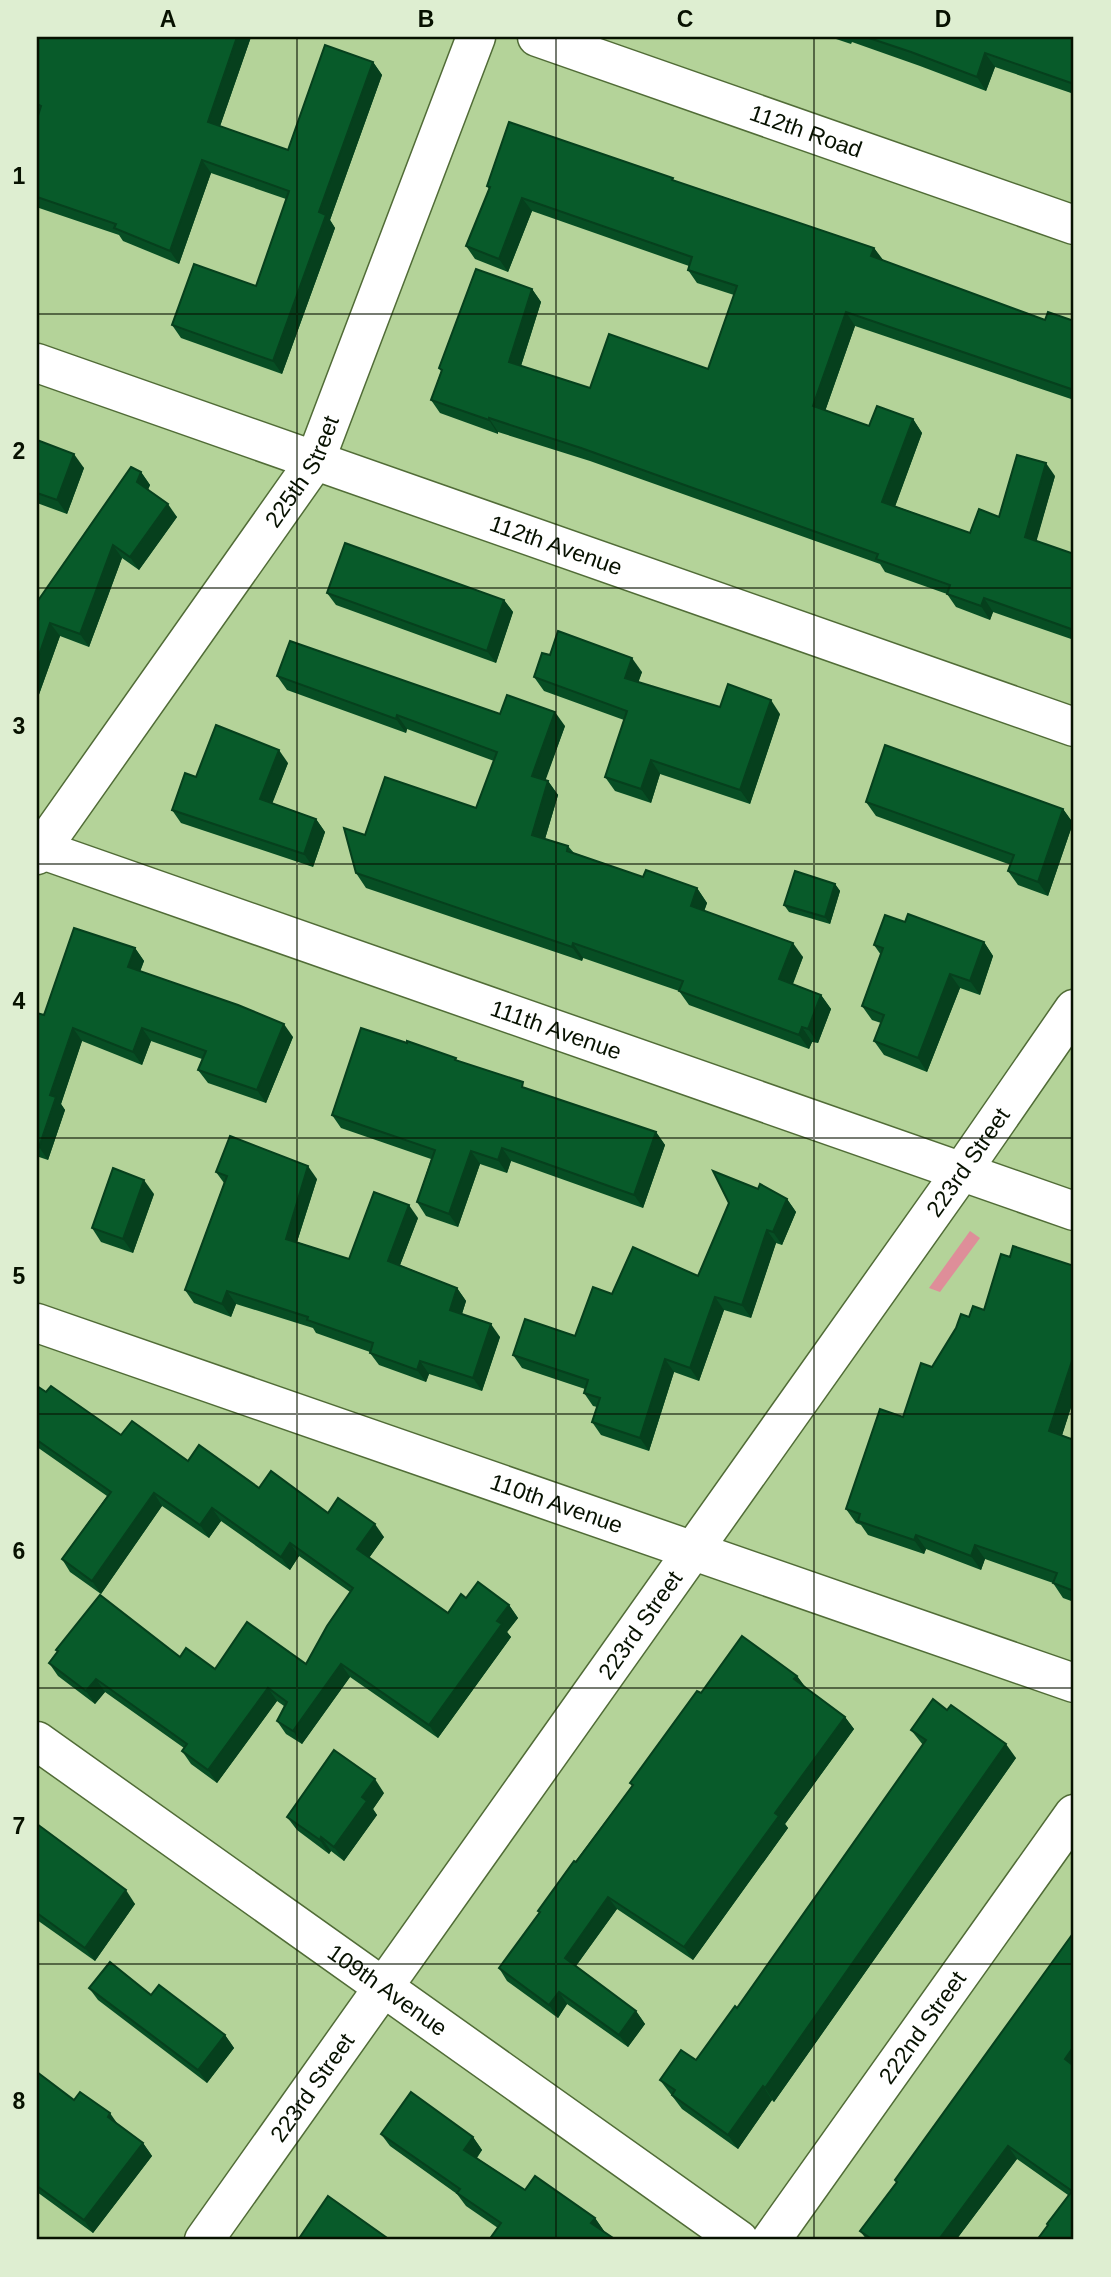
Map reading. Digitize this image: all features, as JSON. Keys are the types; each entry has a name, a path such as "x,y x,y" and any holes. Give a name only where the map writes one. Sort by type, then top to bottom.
{"street":[{"name":"225th Street","path":"38,851 315,461 476,37"},
{"name":"112th Road","path":"537,37 1074,225"},
{"name":"112th Avenue","path":"37,363 1074,727"},
{"name":"111th Avenue","path":"38,851 1074,1211"},
{"name":"223rd Street","path":"204,2240 1074,1009"},
{"name":"110th Avenue","path":"37,1323 1074,1683"},
{"name":"109th Avenue","path":"37,1741 739,2240"},
{"name":"222nd Street","path":"771,2240 1074,1814"}],"shaded area":[{"path":"970,1231 980,1238 940,1292 929,1288"}],"building":[{"path":"37,37 237,37 208,122 288,150 325,45 373,62 319,212 326,215 273,361 172,325 194,264 256,286 289,191 202,160 170,251 114,228 116,224 37,197 37,119 41,106 37,104"},
{"path":"866,37 1074,37 1074,84 985,53 977,77"},
{"path":"509,122 874,248 871,256 1045,320 1048,312 1074,321 1074,390 846,312 813,406 869,426 877,406 913,419 882,502 970,533 979,509 999,517 1017,455 1046,463 1025,537 1074,554 1074,630 984,598 981,606 947,594 950,585 876,559 878,554 581,448 431,400 442,370 439,368 476,269 532,289 509,362 590,388 609,334 708,369 737,286 688,270 692,257 522,198 499,259 466,246 490,187 487,186"},
{"path":"37,440 74,454 57,500 37,493"},
{"path":"131,467 141,472 137,482 168,504 130,557 113,545 80,634 50,623 37,661 37,602"},
{"path":"345,543 504,600 487,651 327,593"},
{"path":"558,631 632,658 625,678 720,707 728,684 771,700 740,790 651,760 641,789 605,777 627,711 534,677 542,653 550,655"},
{"path":"290,641 500,714 507,695 555,712 532,776 548,781 532,835 568,846 567,851 643,877 646,870 697,888 691,906 793,943 779,979 821,995 808,1029 802,1027 799,1035 679,991 683,981 573,943 572,947 356,873 344,828 365,835 385,777 476,808 497,752 397,715 396,719 277,676"},
{"path":"216,725 279,750 260,799 316,819 304,854 172,810 185,773 196,777"},
{"path":"885,745 1063,809 1038,882 1008,871 1014,855 866,802"},
{"path":"795,871 835,884 825,917 784,905"},
{"path":"908,914 984,942 970,981 950,974 918,1058 874,1041 884,1015 862,1006 883,948 874,945 885,915 905,922"},
{"path":"74,928 135,948 128,967 284,1024 257,1090 198,1070 206,1051 142,1028 133,1052 73,1028 50,1095 56,1097 39,1147 37,1146 37,1013 44,1015"},
{"path":"361,1028 456,1058 455,1060 523,1082 522,1087 656,1132 634,1195 502,1148 498,1160 471,1151 449,1214 417,1202 435,1150 332,1115"},
{"path":"230,1136 308,1166 286,1239 349,1259 374,1192 409,1205 388,1261 457,1288 450,1310 491,1324 473,1378 420,1361 417,1370 370,1353 373,1343 307,1320 308,1317 227,1291 222,1304 185,1290 227,1176 216,1172"},
{"path":"113,1168 144,1180 123,1239 92,1228"},
{"path":"713,1171 758,1189 760,1184 787,1199 773,1232 767,1230 742,1305 715,1297 690,1368 665,1359 640,1438 592,1422 600,1398 584,1393 588,1380 513,1355 525,1319 575,1336 593,1287 612,1294 633,1247 698,1276 729,1203"},
{"path":"1013,1246 1074,1266 1074,1358 1049,1431 1074,1440 1074,1591 1053,1583 1057,1573 975,1545 971,1556 916,1535 914,1540 858,1521 860,1514 846,1509 880,1409 903,1417 921,1363 932,1367 956,1328 961,1314 969,1317 973,1306 984,1310 1001,1254 1010,1257"},
{"path":"37,1386 46,1392 51,1386 121,1435 132,1421 188,1461 199,1445 259,1488 271,1471 328,1513 338,1498 375,1524 357,1549 448,1613 461,1594 466,1598 478,1582 509,1605 497,1621 502,1624 429,1725 341,1664 293,1731 277,1721 287,1702 268,1688 208,1770 182,1751 187,1744 96,1679 86,1691 49,1663 58,1651 56,1650 100,1595 180,1657 186,1648 215,1669 247,1622 306,1664 327,1626 353,1588 290,1543 281,1557 212,1508 200,1525 154,1493 92,1581 62,1559 111,1492 37,1440"},
{"path":"742,1636 797,1676 794,1679 845,1717 775,1813 779,1816 684,1947 608,1897 565,1958 636,2011 619,2035 559,1992 549,2005 499,1968 574,1861 576,1862 633,1785 630,1783 697,1691 701,1693"},
{"path":"933,1699 947,1710 951,1705 1006,1744 765,2088 763,2086 728,2135 672,2095 675,2090 660,2080 681,2050 696,2060 735,2006 737,2008 926,1740 911,1730"},
{"path":"334,1750 375,1779 362,1797 367,1801 334,1847 287,1817"},
{"path":"37,1824 126,1890 85,1948 37,1913"},
{"path":"1074,1932 1074,2046 1065,2059 1074,2066 1074,2240 1037,2240 1072,2191 1008,2146 940,2238 943,2240 873,2240 860,2231"},
{"path":"110,1962 151,1995 159,1985 225,2035 198,2070 89,1988"},
{"path":"37,2072 74,2100 80,2092 110,2113 108,2117 143,2143 84,2220 37,2186"},
{"path":"411,2092 473,2137 464,2150 525,2190 535,2176 595,2218 591,2223 616,2240 489,2240 501,2223 457,2193 460,2189 381,2134"},
{"path":"328,2196 390,2240 298,2240"}]}
